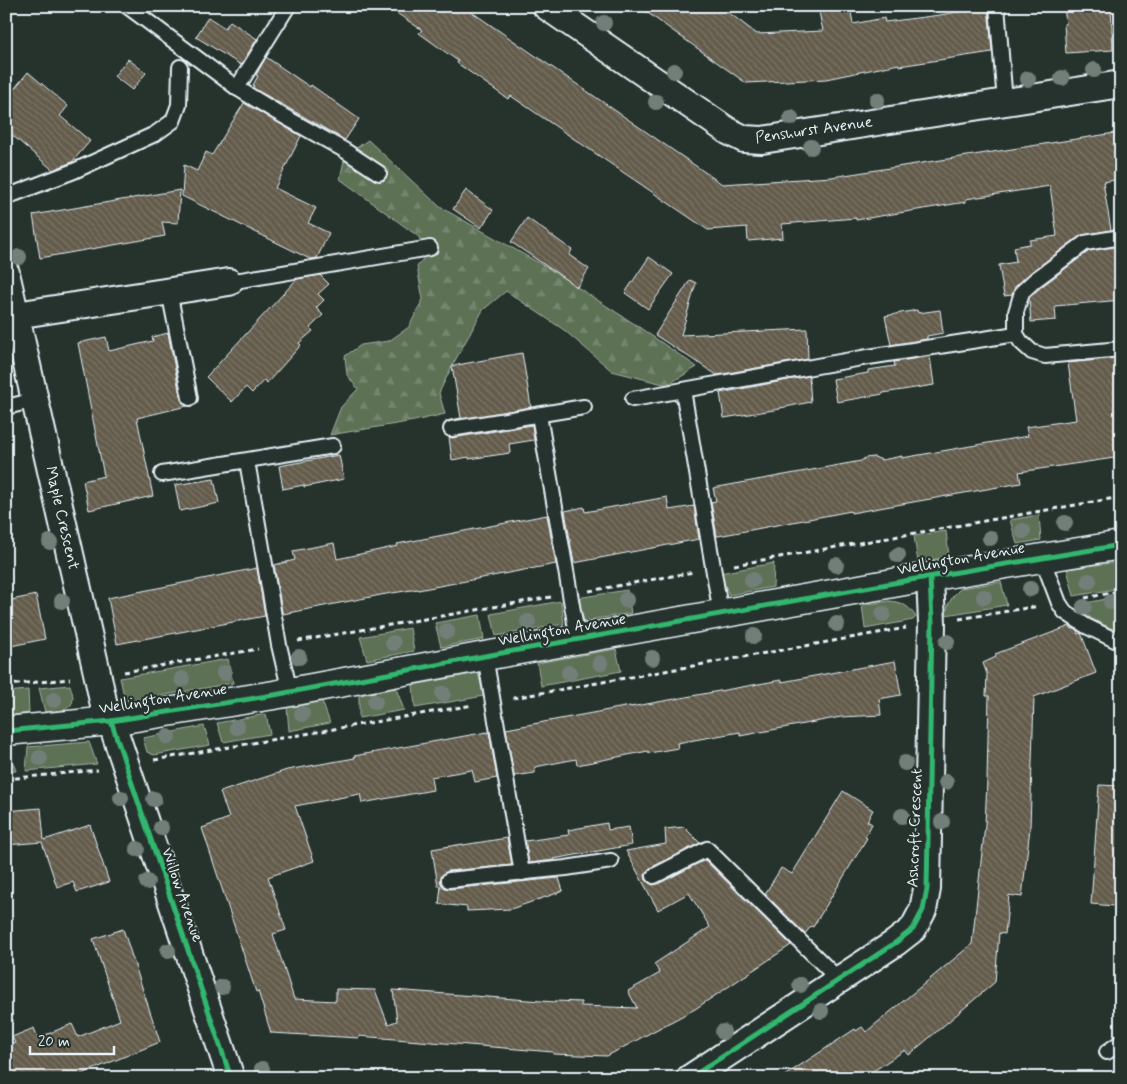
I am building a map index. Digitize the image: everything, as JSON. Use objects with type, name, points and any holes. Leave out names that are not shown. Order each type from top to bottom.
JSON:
[{"type":"street","name":"Penshurst Avenue","points":[[546,6],[728,132],[744,139],[762,140],[1121,84]]},
{"type":"street","name":"Maple Crescent","points":[[6,274],[104,706],[111,721]]},
{"type":"street","points":[[16,315],[229,282]]},
{"type":"street","name":"Wellington Avenue","points":[[6,731],[111,721],[290,692],[930,577],[1121,545]]},
{"type":"street","name":"Ashcroft Crescent","points":[[690,1078],[895,943],[913,929],[923,910],[927,889],[932,623],[930,577]]},
{"type":"street","name":"Willow Avenue","points":[[111,721],[231,1078]]},
{"type":"lane","points":[[127,6],[237,88],[344,150],[379,173]]},
{"type":"lane","points":[[237,88],[288,6]]},
{"type":"lane","points":[[997,6],[1006,102]]},
{"type":"lane","points":[[6,197],[74,171],[155,134],[173,121],[179,105],[180,67]]},
{"type":"lane","points":[[1121,237],[1085,243],[1022,292],[1016,312],[1016,334],[1021,342],[1032,352],[1045,356],[1121,349]]},
{"type":"lane","points":[[229,282],[430,248]]},
{"type":"lane","points":[[169,291],[190,398]]},
{"type":"lane","points":[[633,399],[862,358],[1016,334]]},
{"type":"lane","points":[[683,390],[721,614]]},
{"type":"lane","points":[[6,407],[36,400]]},
{"type":"lane","points":[[451,429],[584,406]]},
{"type":"lane","points":[[539,414],[578,640]]},
{"type":"lane","points":[[162,474],[333,446]]},
{"type":"lane","points":[[247,460],[279,645],[290,692]]},
{"type":"lane","points":[[1042,558],[1059,603],[1065,612],[1086,626],[1121,643]]},
{"type":"lane","points":[[485,656],[522,873]]},
{"type":"lane","points":[[654,876],[707,849],[839,980]]},
{"type":"lane","points":[[449,880],[566,868],[611,861]]},
{"type":"lane","points":[[1107,1052],[1121,1042]]},
{"type":"path","points":[[6,779],[102,769],[1121,591]]},
{"type":"green space","points":[[368,140],[440,207],[546,267],[697,367],[667,385],[612,371],[564,330],[506,291],[483,310],[452,366],[439,393],[445,414],[330,435],[341,407],[358,389],[347,375],[345,356],[361,345],[389,341],[409,327],[423,299],[417,267],[425,256],[419,237],[340,179],[345,156]]},
{"type":"green space","points":[[1039,515],[1041,540],[1017,544],[1010,520]]},
{"type":"green space","points":[[946,531],[949,557],[918,562],[914,536]]},
{"type":"green space","points":[[774,563],[773,587],[729,595],[720,573]]},
{"type":"green space","points":[[1111,563],[1121,566],[1121,588],[1074,596],[1067,569]]},
{"type":"green space","points":[[1001,582],[1007,605],[946,615],[948,605],[953,596],[961,588]]},
{"type":"green space","points":[[627,590],[631,613],[584,621],[577,598]]},
{"type":"green space","points":[[1121,596],[1121,633],[1092,619],[1076,605]]},
{"type":"green space","points":[[561,601],[564,624],[496,636],[491,614]]},
{"type":"green space","points":[[889,601],[905,605],[916,617],[913,620],[865,629],[862,605]]},
{"type":"green space","points":[[480,615],[484,639],[441,647],[435,623]]},
{"type":"green space","points":[[410,628],[414,651],[367,660],[360,637]]},
{"type":"green space","points":[[616,649],[621,671],[541,686],[537,663]]},
{"type":"green space","points":[[228,659],[233,683],[131,701],[125,700],[120,678]]},
{"type":"green space","points":[[478,673],[484,696],[415,708],[413,685]]},
{"type":"green space","points":[[70,685],[73,698],[70,706],[63,710],[45,712],[39,688]]},
{"type":"green space","points":[[396,688],[404,710],[359,718],[359,695]]},
{"type":"green space","points":[[28,690],[29,713],[6,716],[6,692]]},
{"type":"green space","points":[[322,701],[330,723],[289,731],[287,707]]},
{"type":"green space","points":[[266,714],[270,734],[223,742],[217,723]]},
{"type":"green space","points":[[204,726],[210,745],[154,755],[147,752],[143,738]]},
{"type":"green space","points":[[89,742],[97,764],[26,771],[28,747]]},
{"type":"green space","points":[[6,749],[9,749],[16,771],[6,772]]},
{"type":"building","points":[[386,6],[463,6],[722,184],[832,177],[1115,133],[1120,161],[1117,161],[1120,179],[1103,182],[1111,230],[1080,236],[1029,274],[1016,286],[1012,295],[1004,296],[999,265],[1016,262],[1014,247],[1030,244],[1030,240],[1057,236],[1050,186],[966,199],[966,202],[856,220],[856,218],[782,224],[783,238],[748,241],[747,227],[708,230],[511,96],[508,99],[419,33],[422,30]]},
{"type":"building","points":[[638,6],[720,6],[757,34],[823,31],[819,12],[848,6],[850,6],[853,24],[884,18],[885,22],[940,15],[988,6],[992,52],[899,66],[899,64],[826,79],[746,83]]},
{"type":"building","points":[[1064,6],[1111,6],[1113,50],[1066,53]]},
{"type":"building","points":[[208,17],[225,28],[230,21],[257,39],[241,65],[196,37]]},
{"type":"building","points":[[266,57],[310,87],[311,85],[359,119],[345,140],[253,88],[258,76],[256,75]]},
{"type":"building","points":[[128,59],[146,73],[132,90],[114,76]]},
{"type":"building","points":[[28,72],[68,106],[60,116],[90,141],[72,162],[53,170],[6,130],[6,99]]},
{"type":"building","points":[[244,103],[301,136],[275,188],[316,208],[308,223],[329,233],[317,258],[310,259],[182,196],[184,165],[197,171],[206,152],[212,155]]},
{"type":"building","points":[[180,190],[178,223],[162,222],[165,236],[40,258],[33,215]]},
{"type":"building","points":[[466,190],[493,210],[481,228],[453,209]]},
{"type":"building","points":[[527,218],[572,250],[569,255],[589,269],[577,287],[511,242]]},
{"type":"building","points":[[1121,247],[1121,300],[1055,306],[1056,320],[1031,322],[1029,298],[1041,287],[1089,251]]},
{"type":"building","points":[[649,257],[673,274],[648,309],[625,293]]},
{"type":"building","points":[[320,275],[329,284],[318,294],[324,300],[316,308],[323,315],[310,328],[313,331],[299,343],[301,345],[267,383],[264,380],[252,393],[246,387],[232,402],[206,377],[297,279]]},
{"type":"building","points":[[690,280],[696,283],[681,335],[807,329],[808,359],[717,375],[655,335]]},
{"type":"building","points":[[917,310],[918,313],[940,310],[943,333],[927,336],[927,339],[891,345],[885,316]]},
{"type":"building","points":[[168,333],[181,400],[187,406],[137,418],[153,496],[89,510],[83,481],[104,476],[78,343],[106,337],[109,351],[153,341],[152,337]]},
{"type":"building","points":[[522,353],[531,407],[446,422],[461,418],[452,366]]},
{"type":"building","points":[[930,356],[934,385],[837,402],[833,379],[868,373],[868,370],[895,366],[894,362]]},
{"type":"building","points":[[1118,358],[1121,377],[1121,457],[1019,472],[1021,483],[851,513],[851,511],[717,536],[711,502],[716,501],[713,488],[861,461],[865,458],[874,457],[882,460],[902,456],[902,458],[1028,436],[1026,427],[1076,420],[1068,363]]},
{"type":"building","points":[[809,376],[811,402],[724,418],[720,393]]},
{"type":"building","points":[[532,425],[534,440],[509,444],[510,453],[452,460],[449,437]]},
{"type":"building","points":[[339,455],[344,479],[283,489],[279,466]]},
{"type":"building","points":[[214,479],[219,503],[180,511],[175,485]]},
{"type":"building","points":[[667,497],[669,510],[694,506],[699,539],[574,563],[565,511],[584,507],[585,512]]},
{"type":"building","points":[[547,515],[556,564],[283,614],[282,612],[274,565],[295,560],[293,551],[334,543],[337,559],[398,546],[397,544]]},
{"type":"building","points":[[257,568],[265,616],[117,644],[108,598]]},
{"type":"building","points":[[36,595],[45,639],[6,647],[6,601]]},
{"type":"building","points":[[1070,626],[1077,630],[1078,634],[1081,633],[1096,673],[1034,697],[1030,828],[1022,897],[1009,895],[1005,934],[999,933],[995,982],[909,1055],[905,1050],[863,1078],[781,1078],[855,1029],[856,1031],[862,1027],[866,1032],[972,944],[985,825],[987,780],[989,696],[986,696],[987,674],[983,663],[996,657],[995,654]]},
{"type":"building","points":[[895,661],[901,695],[879,699],[881,715],[841,717],[740,736],[740,732],[677,743],[678,748],[649,753],[648,751],[577,765],[576,759],[535,767],[535,773],[514,776],[506,729]]},
{"type":"building","points":[[489,732],[497,778],[475,782],[472,770],[431,777],[433,790],[362,803],[360,794],[295,806],[314,861],[268,877],[286,930],[273,934],[294,999],[336,1001],[336,989],[375,990],[388,1024],[397,1021],[393,990],[555,1002],[581,1002],[581,1006],[637,1008],[628,991],[660,973],[654,964],[710,927],[689,893],[658,910],[626,851],[666,844],[665,829],[684,827],[700,843],[650,868],[645,875],[649,883],[653,885],[658,884],[705,860],[791,945],[695,1009],[607,1056],[553,1054],[553,1052],[359,1036],[359,1038],[271,1033],[202,828],[229,818],[220,792],[287,770]]},
{"type":"building","points":[[1099,785],[1121,786],[1121,854],[1114,906],[1091,904]]},
{"type":"building","points":[[843,791],[873,810],[867,821],[872,824],[865,837],[867,838],[829,901],[813,927],[811,926],[805,934],[765,894],[781,868],[792,874]]},
{"type":"building","points":[[41,808],[44,840],[90,825],[109,882],[77,892],[73,882],[57,887],[42,842],[6,845],[6,811]]},
{"type":"building","points":[[607,823],[608,830],[629,827],[632,845],[529,863],[525,841],[569,835],[568,830]]},
{"type":"building","points":[[507,838],[512,865],[448,871],[441,877],[442,885],[450,889],[559,878],[563,891],[511,909],[467,911],[467,907],[439,904],[441,886],[438,886],[432,849]]},
{"type":"building","points":[[123,929],[160,1042],[72,1078],[6,1078],[6,1046],[15,1043],[12,1037],[34,1028],[38,1038],[72,1024],[78,1037],[120,1020],[93,939]]},
{"type":"cycle path","points":[[6,731],[111,721],[274,695],[910,580],[1121,545]]},
{"type":"cycle path","points":[[690,1078],[895,943],[913,929],[923,910],[927,889],[932,623],[930,577]]},
{"type":"cycle path","points":[[111,721],[231,1078]]}]
